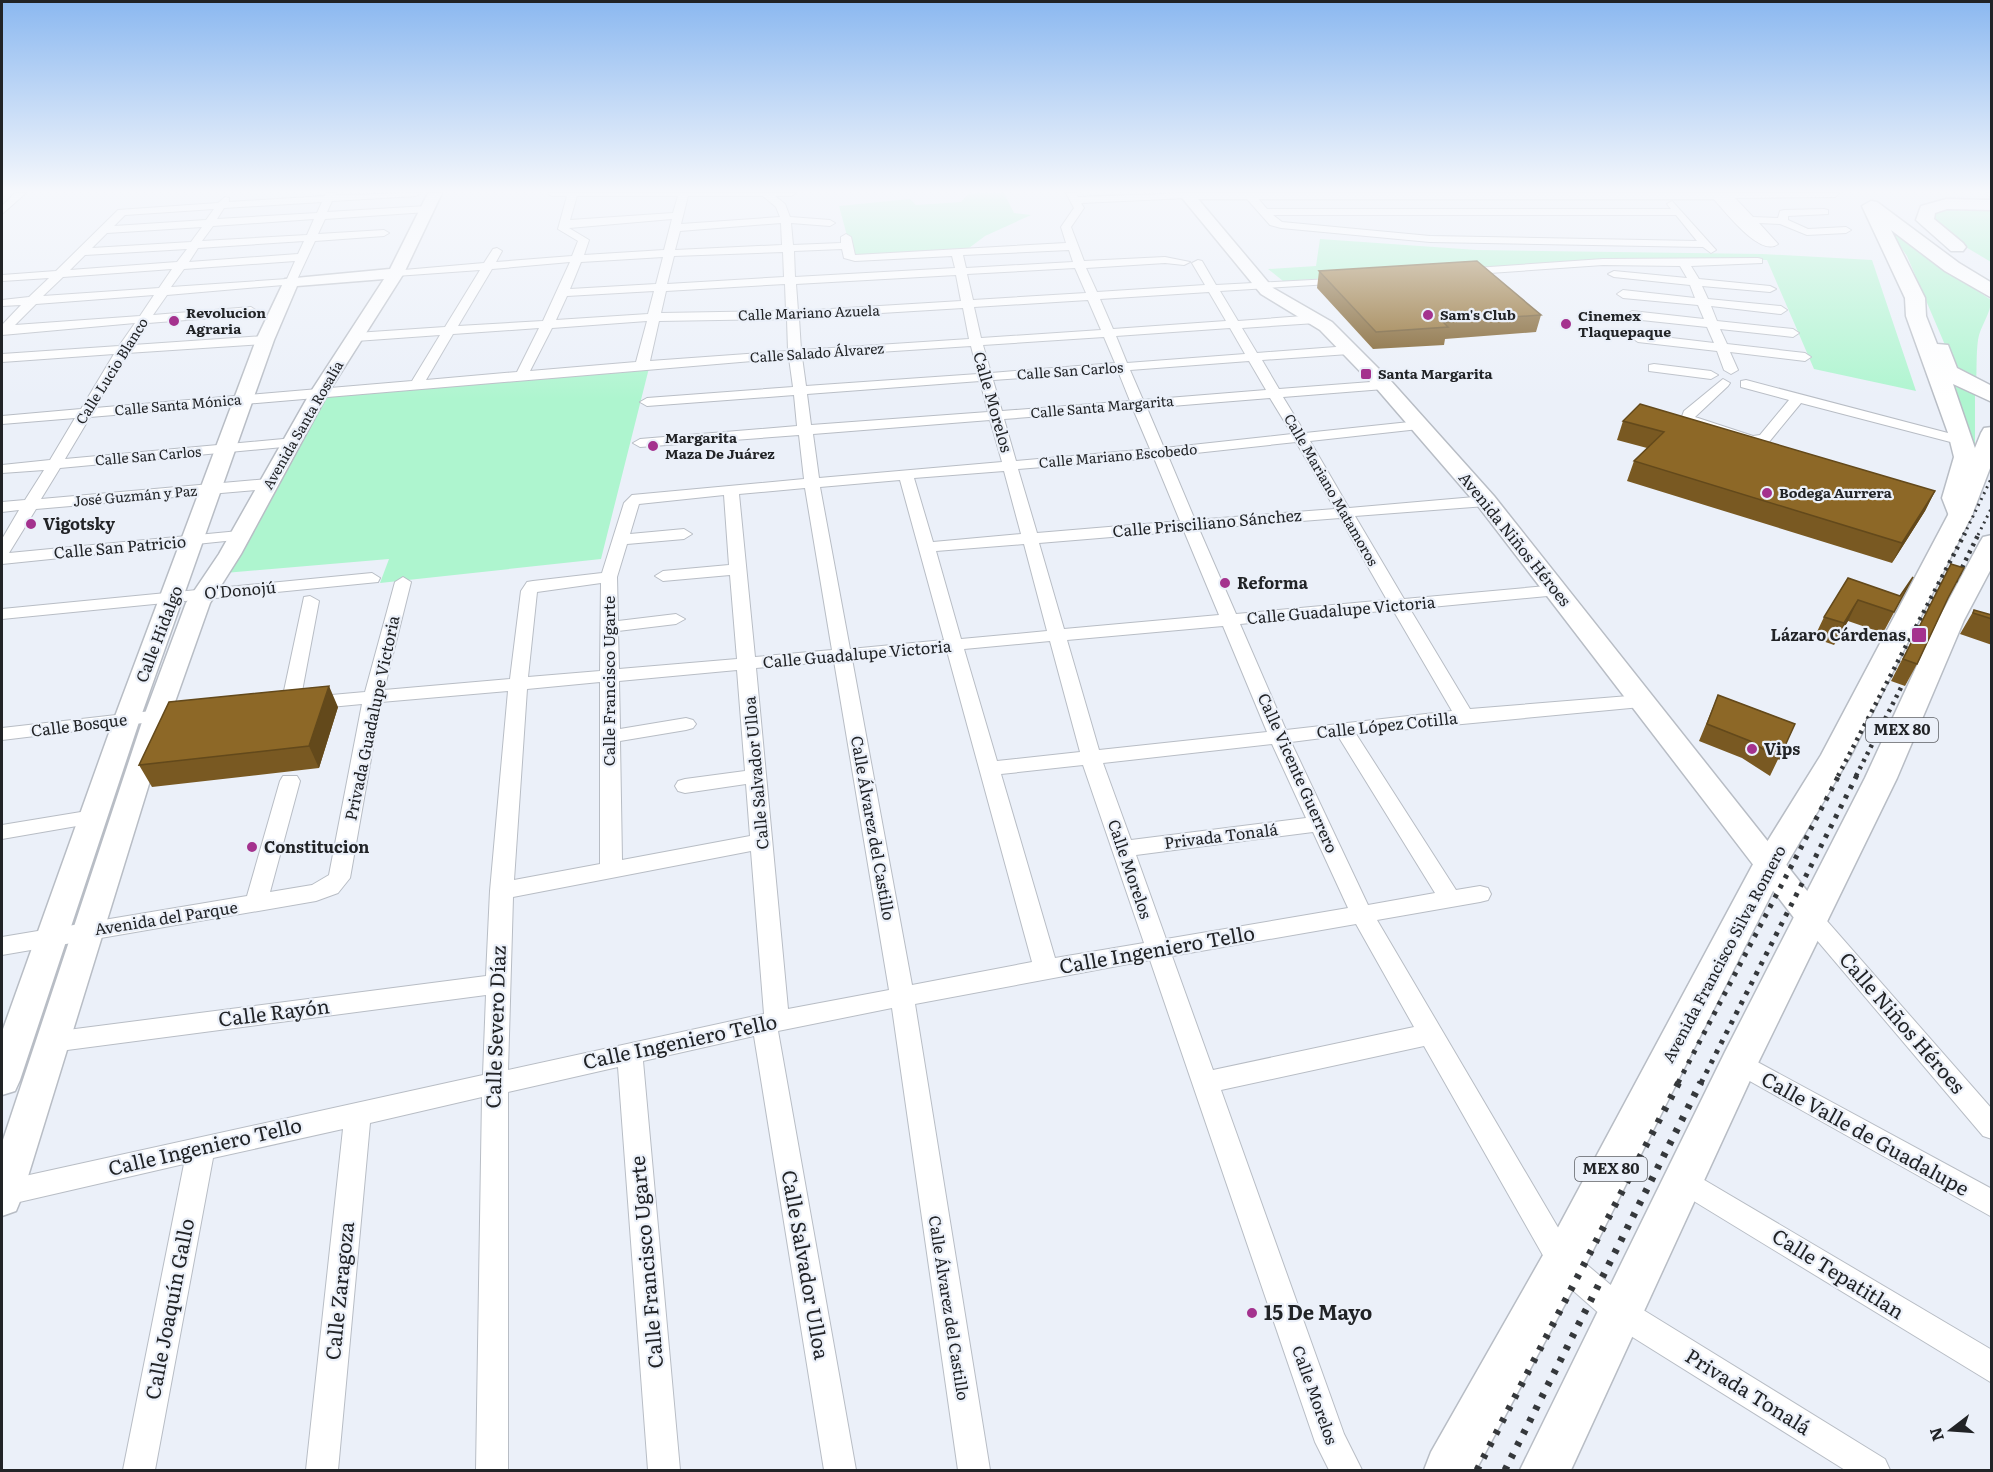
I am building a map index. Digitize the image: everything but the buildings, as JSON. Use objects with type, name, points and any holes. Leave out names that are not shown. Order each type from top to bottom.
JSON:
[{"type":"highway","points":[[1900,262],[1915,298],[1930,318],[1947,370],[1966,384],[1992,395]]},
{"type":"highway","points":[[1946,262],[1992,292]]},
{"type":"highway","points":[[1975,262],[1992,271]]},
{"type":"highway","points":[[1915,298],[1916,316],[1961,437],[1966,458],[1955,498],[1960,515]]},
{"type":"main road","name":"Avenida Francisco Silva Romero","points":[[1449,1470],[1563,1263],[1769,866],[1836,755],[1960,515],[1992,433]]},
{"type":"main road","name":"MEX 80","points":[[1545,1470],[1739,1063],[1961,623],[1992,542]]},
{"type":"street","points":[[2,330],[71,262]]},
{"type":"street","name":"Calle Lucio Blanco","points":[[2,552],[123,350],[183,262]]},
{"type":"street","points":[[2,278],[238,262]]},
{"type":"street","name":"Calle Hidalgo","points":[[2,1195],[88,930],[174,596],[265,340],[299,262]]},
{"type":"street","name":"Avenida Santa Rosalía","points":[[204,593],[294,442],[319,393],[402,262]]},
{"type":"street","points":[[417,384],[491,262]]},
{"type":"street","points":[[2,303],[536,262]]},
{"type":"street","points":[[522,375],[563,293],[576,262]]},
{"type":"street","points":[[642,366],[666,262]]},
{"type":"street","name":"Calle Álvarez del Castillo","points":[[788,262],[795,354],[812,483],[902,996],[974,1470]]},
{"type":"street","points":[[932,262],[982,262]]},
{"type":"street","points":[[563,293],[662,286],[790,282],[982,262]]},
{"type":"street","name":"Calle Vicente Guerrero","points":[[1079,262],[1121,368],[1231,620],[1279,737],[1362,915],[1563,1263],[1621,1313]]},
{"type":"street","name":"Avenida Niños Héroes","points":[[1241,262],[1275,298],[1316,319],[1349,350],[1384,385],[1486,501],[1558,590],[1641,701],[1812,919]]},
{"type":"street","points":[[1454,272],[1603,262],[1732,262]]},
{"type":"street","name":"Calle Morelos","points":[[960,263],[976,343],[1012,466],[1091,758],[1330,1443],[1346,1470]]},
{"type":"street","name":"Calle Mariano Matamoros","points":[[1198,263],[1464,716]]},
{"type":"street","points":[[1683,263],[1694,281],[1731,370],[1747,381],[1798,398],[1859,410]]},
{"type":"street","points":[[1614,274],[1770,289]]},
{"type":"street","name":"Calle Mariano Azuela","points":[[356,337],[654,317],[792,315],[1358,279]]},
{"type":"street","points":[[1623,294],[1781,310]]},
{"type":"street","points":[[2,330],[250,311]]},
{"type":"street","points":[[1632,315],[1793,333]]},
{"type":"street","name":"Calle Salado Álvarez","points":[[319,393],[795,354],[1316,319]]},
{"type":"street","points":[[1638,338],[1805,357]]},
{"type":"street","points":[[2,358],[265,340]]},
{"type":"street","name":"Calle San Carlos","points":[[647,402],[1349,350]]},
{"type":"street","points":[[1654,369],[1717,379],[1747,381],[1961,437]]},
{"type":"street","points":[[1717,379],[1713,372],[1731,370]]},
{"type":"street","points":[[1717,379],[1689,414],[1688,420],[1752,440],[1764,439],[1798,398]]},
{"type":"street","name":"Calle Santa Margarita","points":[[640,443],[1384,385]]},
{"type":"street","name":"Calle Santa Mónica","points":[[2,420],[319,393]]},
{"type":"street","name":"Calle Mariano Escobedo","points":[[637,498],[1158,453],[1419,425]]},
{"type":"street","name":"Calle San Carlos","points":[[2,469],[294,442]]},
{"type":"street","points":[[906,475],[1046,969]]},
{"type":"street","name":"José Guzmán y Paz","points":[[2,507],[268,484]]},
{"type":"street","name":"Calle Salvador Ulloa","points":[[731,490],[762,841],[771,1022],[840,1470]]},
{"type":"street","name":"Calle Francisco Ugarte","points":[[611,870],[609,577],[632,503],[637,498]]},
{"type":"street","name":"Calle Prisciliano Sánchez","points":[[927,548],[1486,501]]},
{"type":"street","points":[[621,540],[684,534]]},
{"type":"street","name":"Calle San Patricio","points":[[2,559],[239,536]]},
{"type":"street","points":[[663,576],[738,569]]},
{"type":"street","name":"Calle Severo Díaz","points":[[492,1470],[494,1083],[497,984],[501,891],[516,686],[532,578],[609,577]]},
{"type":"street","name":"O'Donojú","points":[[2,614],[372,578]]},
{"type":"street","name":"Privada Guadalupe Victoria","points":[[330,887],[339,878],[373,697],[403,582]]},
{"type":"street","name":"Calle Guadalupe Victoria","points":[[267,707],[1558,590]]},
{"type":"street","name":"Calle Hidalgo","points":[[2,1079],[93,817],[204,593]]},
{"type":"street","points":[[290,705],[310,601]]},
{"type":"street","points":[[609,627],[676,619]]},
{"type":"street","name":"Calle López Cotilla","points":[[989,770],[1464,716],[1641,701]]},
{"type":"street","points":[[142,717],[190,713]]},
{"type":"street","name":"Calle Bosque","points":[[2,734],[142,717]]},
{"type":"street","points":[[609,737],[686,724]]},
{"type":"street","points":[[1344,730],[1450,899]]},
{"type":"street","points":[[685,786],[756,776]]},
{"type":"street","points":[[256,903],[290,781]]},
{"type":"street","points":[[2,832],[93,817]]},
{"type":"street","name":"Privada Tonalá","points":[[1123,849],[1320,824]]},
{"type":"street","points":[[501,891],[762,841]]},
{"type":"street","name":"Avenida del Parque","points":[[2,946],[316,893],[330,887]]},
{"type":"street","name":"Calle Ingeniero Tello","points":[[2,1195],[358,1112],[771,1022],[1046,969],[1480,894]]},
{"type":"street","name":"Calle Niños Héroes","points":[[1812,919],[1992,1128]]},
{"type":"street","name":"Calle Rayón","points":[[52,1042],[497,984]]},
{"type":"street","points":[[1205,1083],[1431,1034]]},
{"type":"street","name":"Calle Francisco Ugarte","points":[[630,1053],[664,1470]]},
{"type":"street","name":"Calle Valle de Guadalupe","points":[[1739,1063],[1992,1204]]},
{"type":"street","name":"Calle Zaragoza","points":[[322,1470],[358,1112]]},
{"type":"street","name":"Calle Joaquín Gallo","points":[[139,1470],[201,1148]]},
{"type":"street","name":"Calle Tepatitlan","points":[[1684,1180],[1992,1368]]},
{"type":"street","name":"Privada Tonalá","points":[[1621,1313],[1874,1470]]},
{"type":"green space","points":[[1317,262],[1574,262],[1283,281],[1268,269],[1316,266]]},
{"type":"green space","points":[[1768,262],[1873,262],[1916,391],[1814,369]]},
{"type":"green space","points":[[1909,262],[1935,262],[1991,300],[1978,340],[1976,384],[1954,366]]},
{"type":"green space","points":[[649,368],[601,559],[380,583],[389,559],[225,573],[321,397]]},
{"type":"green space","points":[[1946,379],[1975,393],[1975,457]]},
{"type":"railway","points":[[1965,534],[1992,477]]},
{"type":"railway","points":[[1979,533],[1992,507]]},
{"type":"railway","points":[[1955,582],[1979,533]]},
{"type":"railway","points":[[1838,776],[1965,534]]},
{"type":"railway","points":[[1856,776],[1910,670]]},
{"type":"railway","points":[[1678,1083],[1839,775]]},
{"type":"railway","points":[[1701,1083],[1857,775]]},
{"type":"railway","points":[[1477,1470],[1679,1082]]},
{"type":"railway","points":[[1505,1470],[1701,1082]]},
{"type":"place","name":"Sam's Club","points":[[1428,315]]},
{"type":"place","name":"Revolucion Agraria","points":[[174,321]]},
{"type":"place","name":"Cinemex Tlaquepaque","points":[[1566,324]]},
{"type":"place","name":"Santa Margarita","points":[[1366,374]]},
{"type":"place","name":"Margarita Maza De Juárez","points":[[653,446]]},
{"type":"place","name":"Bodega Aurrera","points":[[1767,493]]},
{"type":"place","name":"Vigotsky","points":[[31,524]]},
{"type":"place","name":"Reforma","points":[[1225,583]]},
{"type":"place","name":"Lázaro Cárdenas","points":[[1919,635]]},
{"type":"place","name":"Vips","points":[[1752,749]]},
{"type":"place","name":"Constitucion","points":[[252,847]]},
{"type":"place","name":"15 De Mayo","points":[[1252,1313]]}]
